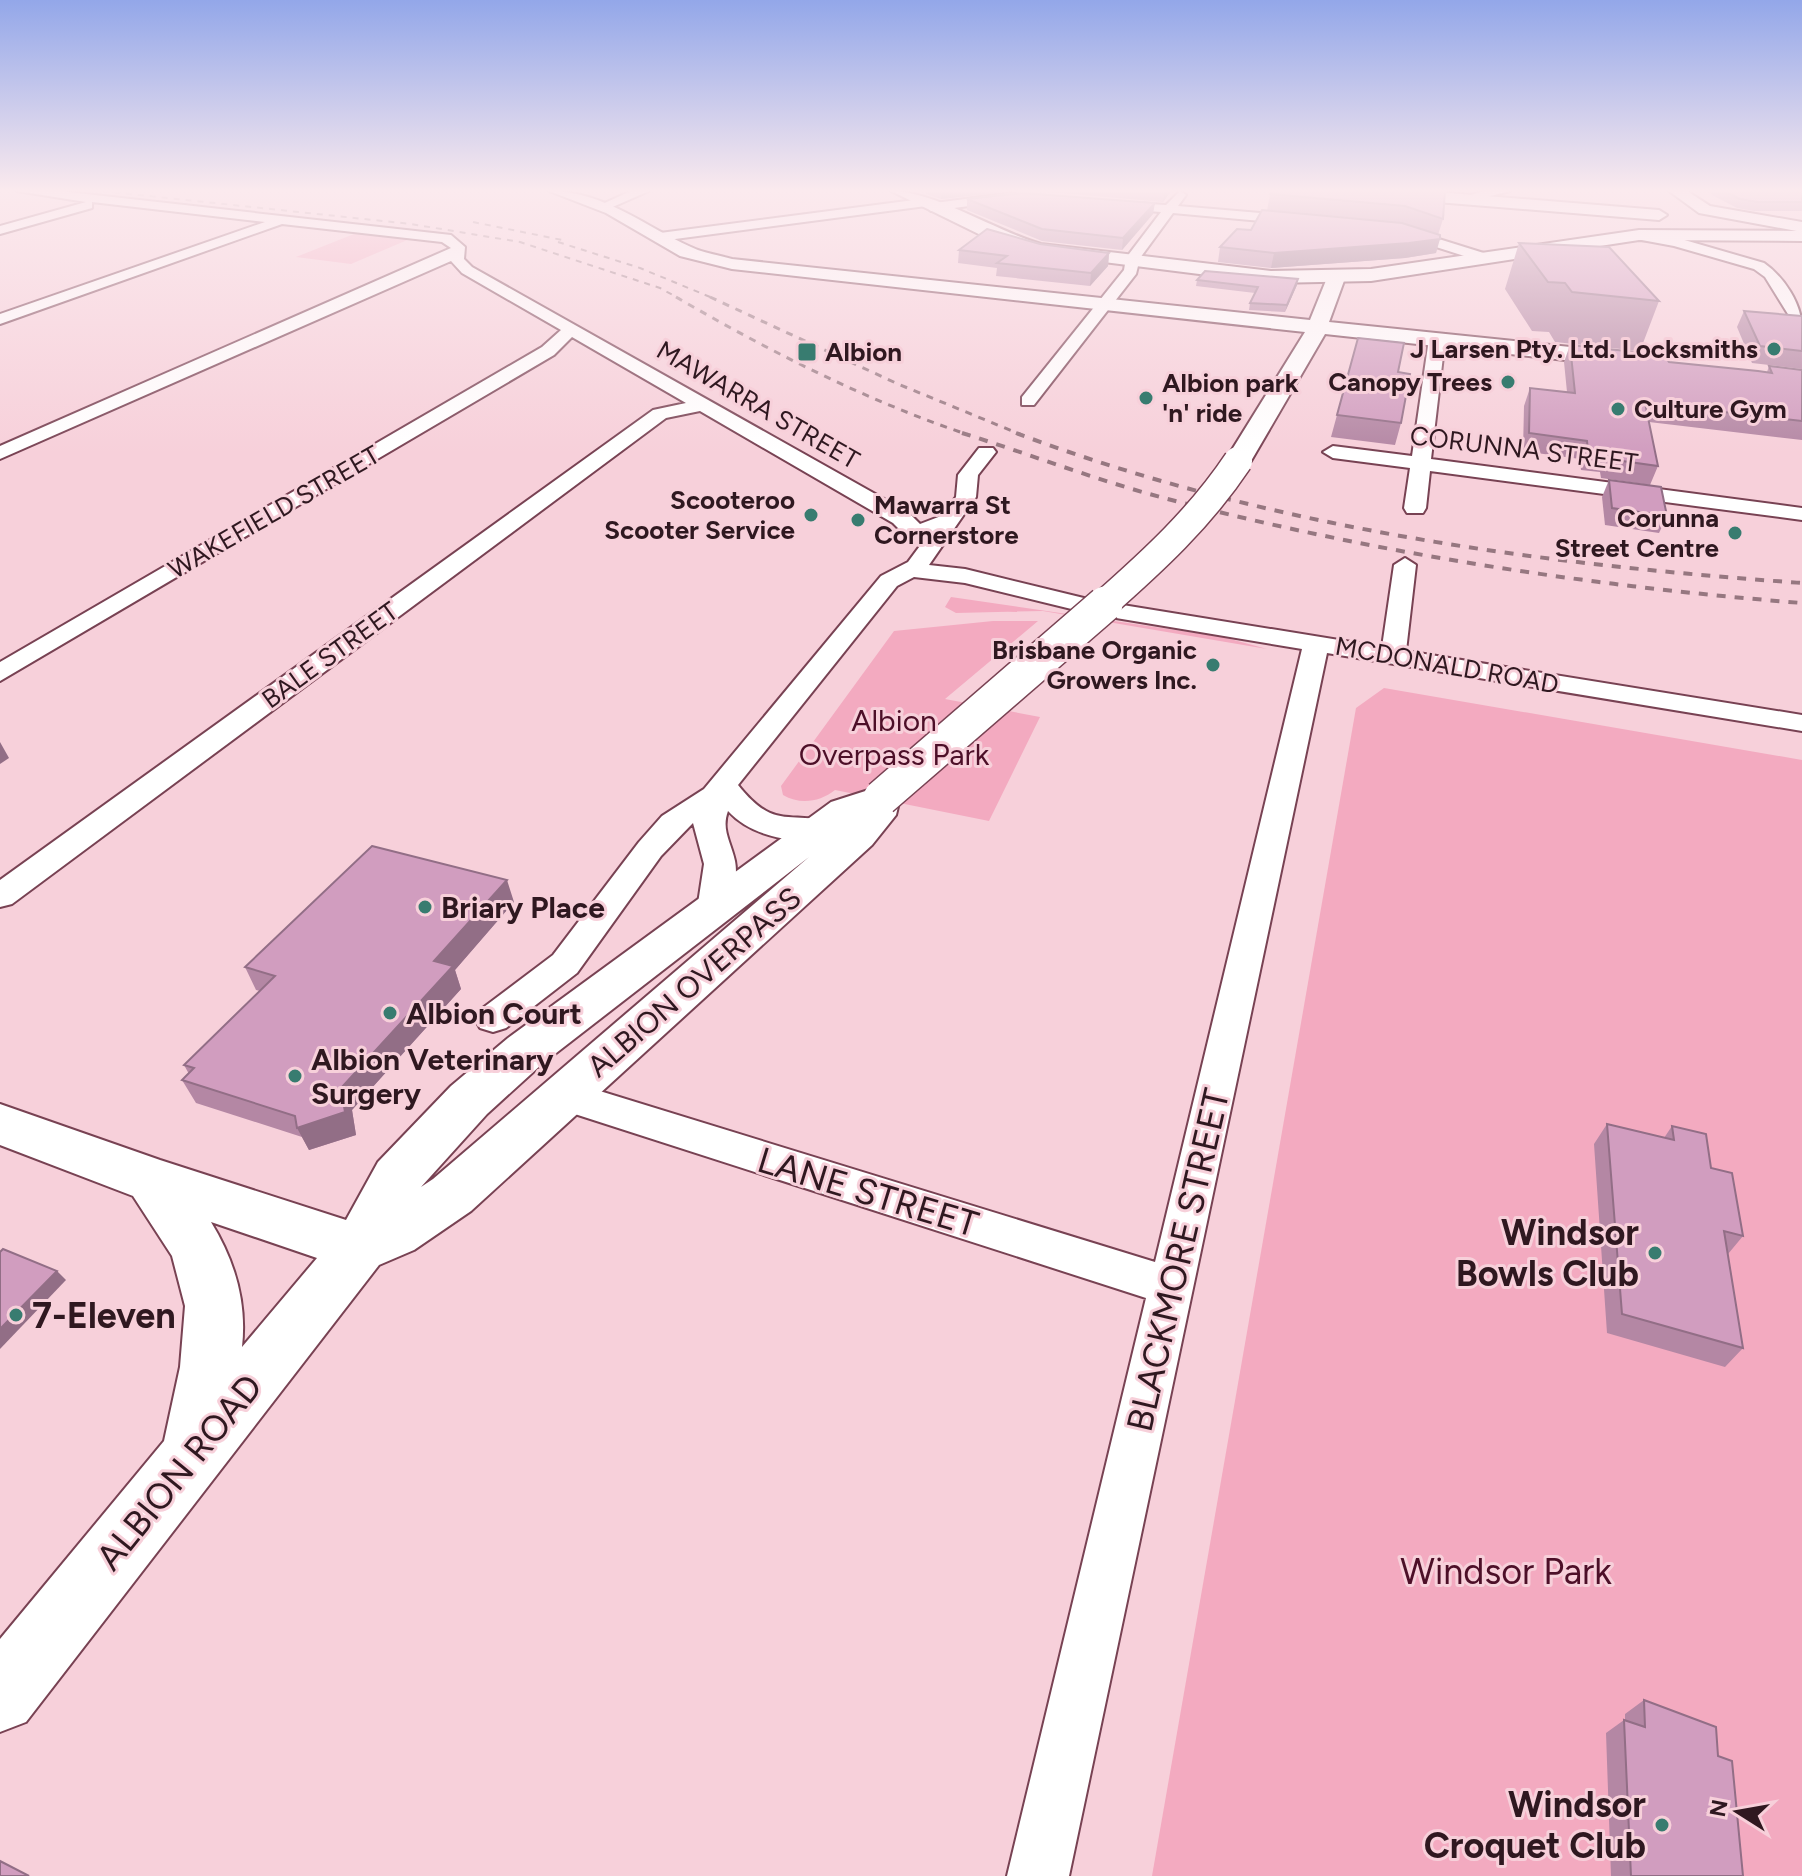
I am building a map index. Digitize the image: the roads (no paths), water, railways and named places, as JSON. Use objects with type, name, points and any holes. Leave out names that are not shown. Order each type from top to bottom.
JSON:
[{"type":"main road","points":[[864,279],[1658,363]]},
{"type":"main road","name":"ALBION OVERPASS","points":[[359,1248],[397,1177],[469,1100],[525,1051],[851,807],[881,798],[1163,553],[1214,497],[1289,381],[1336,279]]},
{"type":"main road","name":"ALBION OVERPASS","points":[[359,1248],[394,1233],[452,1195],[858,836],[876,815],[881,798]]},
{"type":"main road","points":[[0,1124],[152,1180],[359,1248]]},
{"type":"main road","points":[[152,1180],[187,1227],[215,1293],[214,1346],[194,1452]]},
{"type":"main road","name":"ALBION ROAD","points":[[0,1696],[359,1248]]},
{"type":"street","points":[[0,319],[115,279]]},
{"type":"street","points":[[0,453],[396,279]]},
{"type":"street","name":"MAWARRA STREET","points":[[488,279],[569,331],[901,518],[912,529]]},
{"type":"street","points":[[1028,401],[1125,279]]},
{"type":"street","points":[[1771,279],[1802,324]]},
{"type":"street","name":"WAKEFIELD STREET","points":[[0,673],[548,351],[569,331]]},
{"type":"street","points":[[1415,508],[1437,339]]},
{"type":"street","name":"WAKEFIELD STREET","points":[[548,351],[598,347]]},
{"type":"street","name":"BALE STREET","points":[[0,896],[660,414],[676,392]]},
{"type":"street","name":"BALE STREET","points":[[660,414],[700,405]]},
{"type":"street","points":[[493,1019],[565,964],[659,839],[723,786],[892,582],[949,521],[966,497],[968,475],[986,452]]},
{"type":"street","name":"CORUNNA STREET","points":[[1333,452],[1802,514]]},
{"type":"street","points":[[892,582],[891,564],[912,529],[936,527],[949,521]]},
{"type":"street","points":[[1393,656],[1405,565]]},
{"type":"street","name":"MCDONALD ROAD","points":[[892,582],[975,578],[1092,607]]},
{"type":"street","name":"MCDONALD ROAD","points":[[892,582],[936,591],[1092,607],[1802,723]]},
{"type":"street","name":"BLACKMORE STREET","points":[[1038,1876],[1316,643]]},
{"type":"street","points":[[723,786],[742,811],[756,822],[785,829],[821,829]]},
{"type":"street","points":[[714,910],[720,864],[708,824],[723,786]]},
{"type":"street","name":"LANE STREET","points":[[564,1095],[1172,1287]]},
{"type":"railway","points":[[631,279],[660,288],[680,299]]},
{"type":"railway","points":[[666,279],[715,299]]},
{"type":"railway","points":[[676,297],[819,374],[893,407],[969,435]]},
{"type":"railway","points":[[710,297],[898,384],[1022,435]]},
{"type":"railway","points":[[962,433],[1139,491],[1321,535],[1560,577],[1802,603]]},
{"type":"railway","points":[[1016,433],[1111,466],[1208,494],[1404,536],[1602,565],[1802,583]]},
{"type":"place","name":"J Larsen Pty. Ltd. Locksmiths","points":[[1774,349]]},
{"type":"place","name":"Albion","points":[[807,352]]},
{"type":"place","name":"Canopy Trees","points":[[1508,382]]},
{"type":"place","name":"Albion park 'n' ride","points":[[1146,398]]},
{"type":"place","name":"Culture Gym","points":[[1618,409]]},
{"type":"place","name":"Scooteroo Scooter Service","points":[[811,515]]},
{"type":"place","name":"Mawarra St Cornerstore","points":[[858,520]]},
{"type":"place","name":"Corunna Street Centre","points":[[1735,533]]},
{"type":"place","name":"Brisbane Organic Growers Inc.","points":[[1213,665]]},
{"type":"place","name":"Briary Place","points":[[425,907]]},
{"type":"place","name":"Albion Court","points":[[390,1013]]},
{"type":"place","name":"Albion Veterinary Surgery","points":[[295,1076]]},
{"type":"place","name":"Windsor Bowls Club","points":[[1655,1253]]},
{"type":"place","name":"7-Eleven","points":[[16,1315]]},
{"type":"place","name":"Windsor Croquet Club","points":[[1662,1825]]},
{"type":"park label","name":"Albion Overpass Park","points":[[894,737]]},
{"type":"park label","name":"Windsor Park","points":[[1506,1571]]}]
